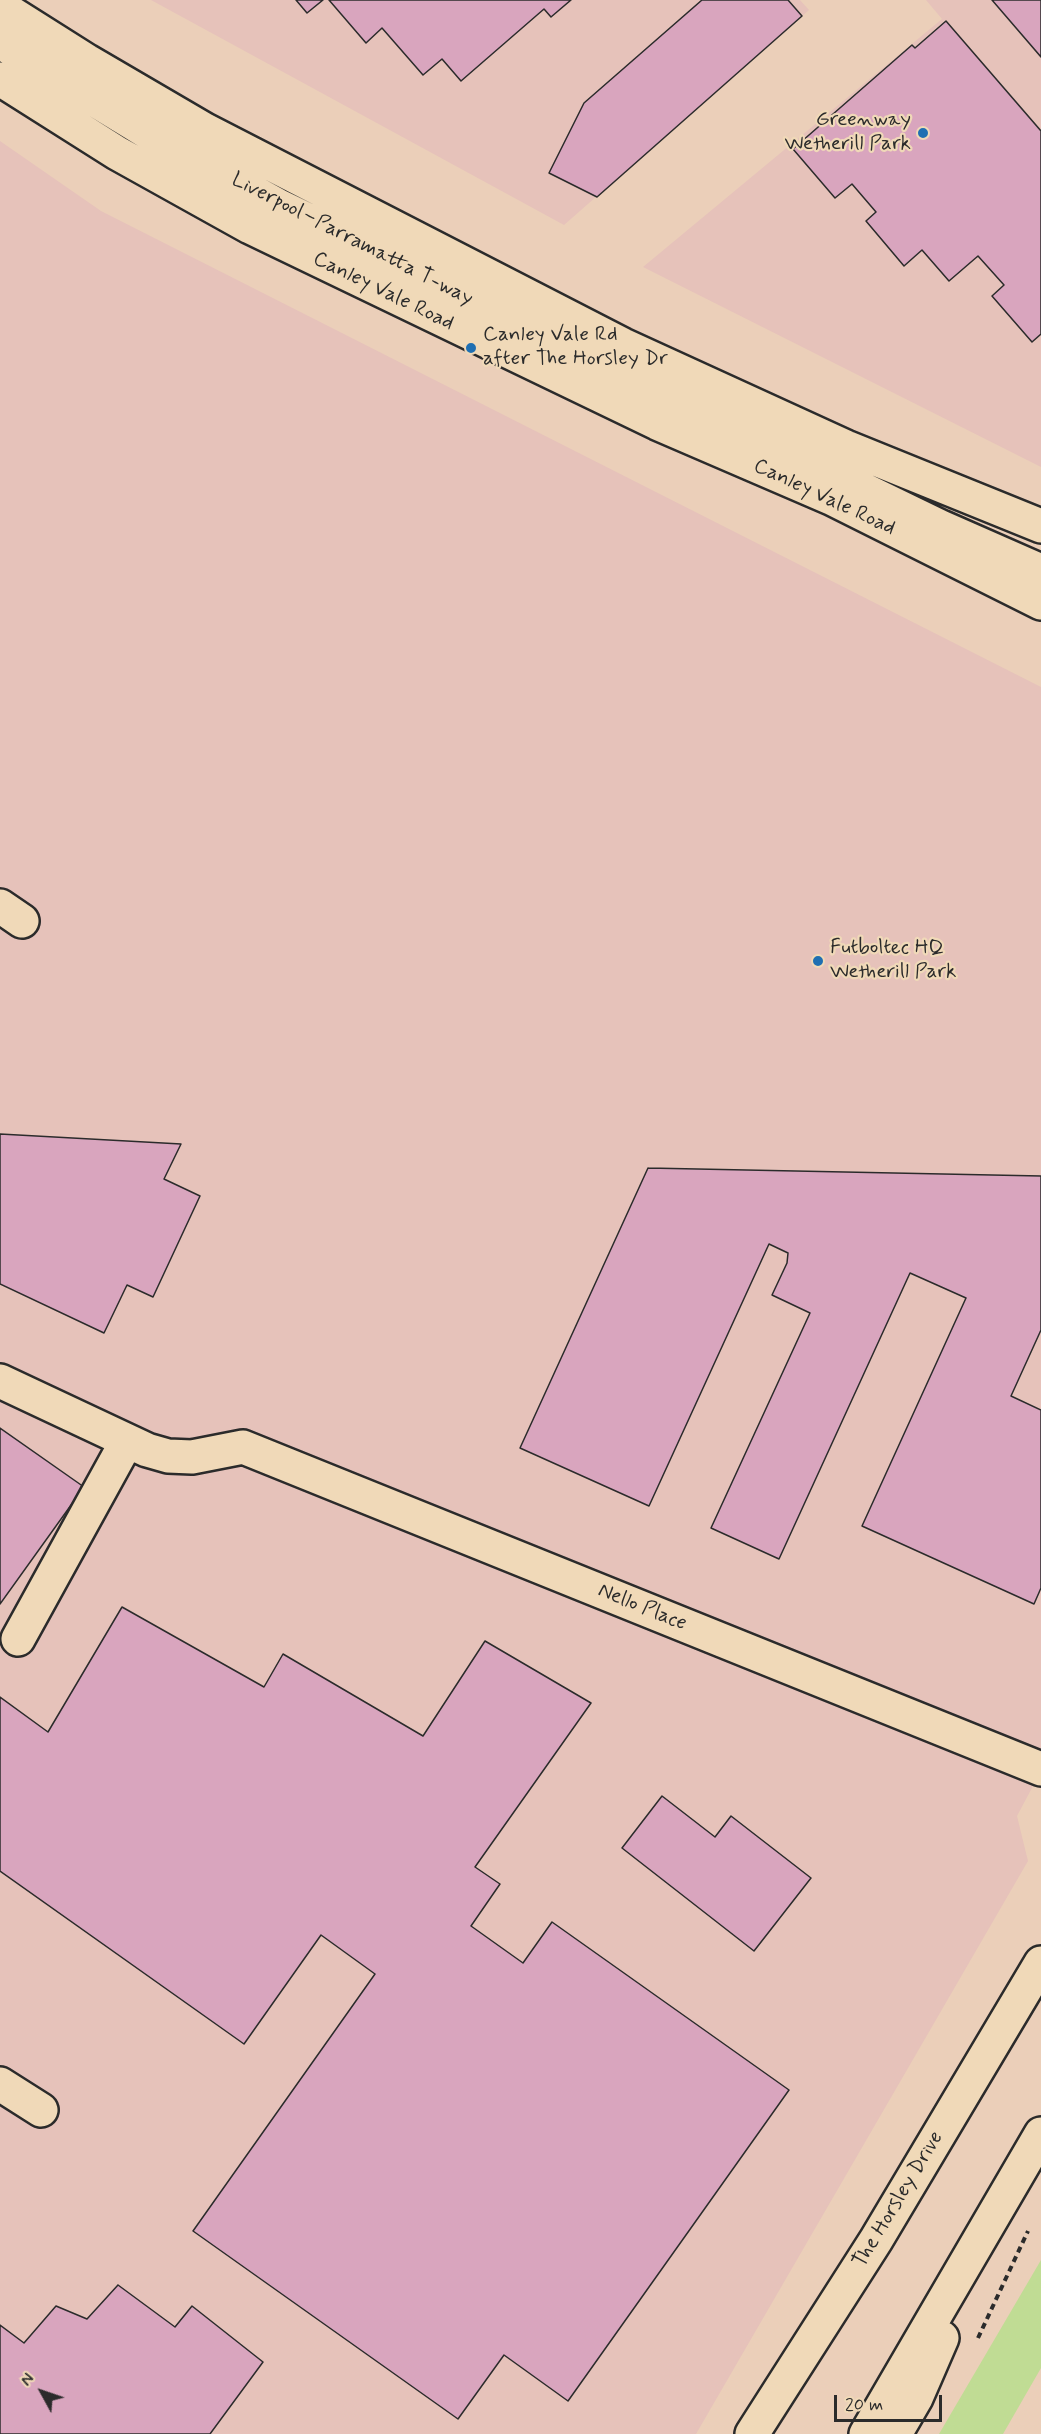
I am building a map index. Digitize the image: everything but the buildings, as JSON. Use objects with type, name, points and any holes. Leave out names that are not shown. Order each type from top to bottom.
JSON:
[{"type":"street","points":[[0,6],[87,61],[205,130],[613,340],[846,447],[1009,511],[1041,526]]},
{"type":"street","name":"Liverpool–Parramatta T-way","points":[[0,42],[170,146],[277,205],[920,516],[1041,571]]},
{"type":"street","name":"Canley Vale Road","points":[[0,79],[117,153],[250,227],[636,413],[831,498],[1041,603]]},
{"type":"street","points":[[1009,511],[1041,555]]},
{"type":"street","points":[[0,1381],[127,1441],[18,1639]]},
{"type":"street","name":"Nello Place","points":[[127,1441],[168,1456],[192,1457],[243,1447],[1041,1769]]},
{"type":"street","name":"The Horsley Drive","points":[[752,2434],[876,2240],[1041,1963]]},
{"type":"street","points":[[0,2084],[41,2110]]},
{"type":"street","points":[[866,2434],[1041,2134]]},
{"type":"street","points":[[895,2434],[916,2398],[990,2220]]},
{"type":"path","points":[[972,2348],[989,2320],[1031,2223]]},
{"type":"shaded area","points":[[151,0],[800,0],[809,10],[564,225]]},
{"type":"shaded area","name":"Greenway Wetherill Park","points":[[926,0],[1041,0],[1041,467],[643,267],[942,19]]},
{"type":"shaded area","points":[[0,141],[101,211],[1041,687],[1041,1771],[1017,1816],[1028,1861],[696,2434],[0,2434]]},
{"type":"green space","points":[[1041,2260],[1041,2368],[1003,2434],[939,2434]]},
{"type":"place","name":"Greenway Wetherill Park","points":[[923,133]]},
{"type":"place","name":"Canley Vale Rd after The Horsley Dr","points":[[471,348]]},
{"type":"place","name":"Futboltec HQ Wetherill Park","points":[[818,961]]}]
